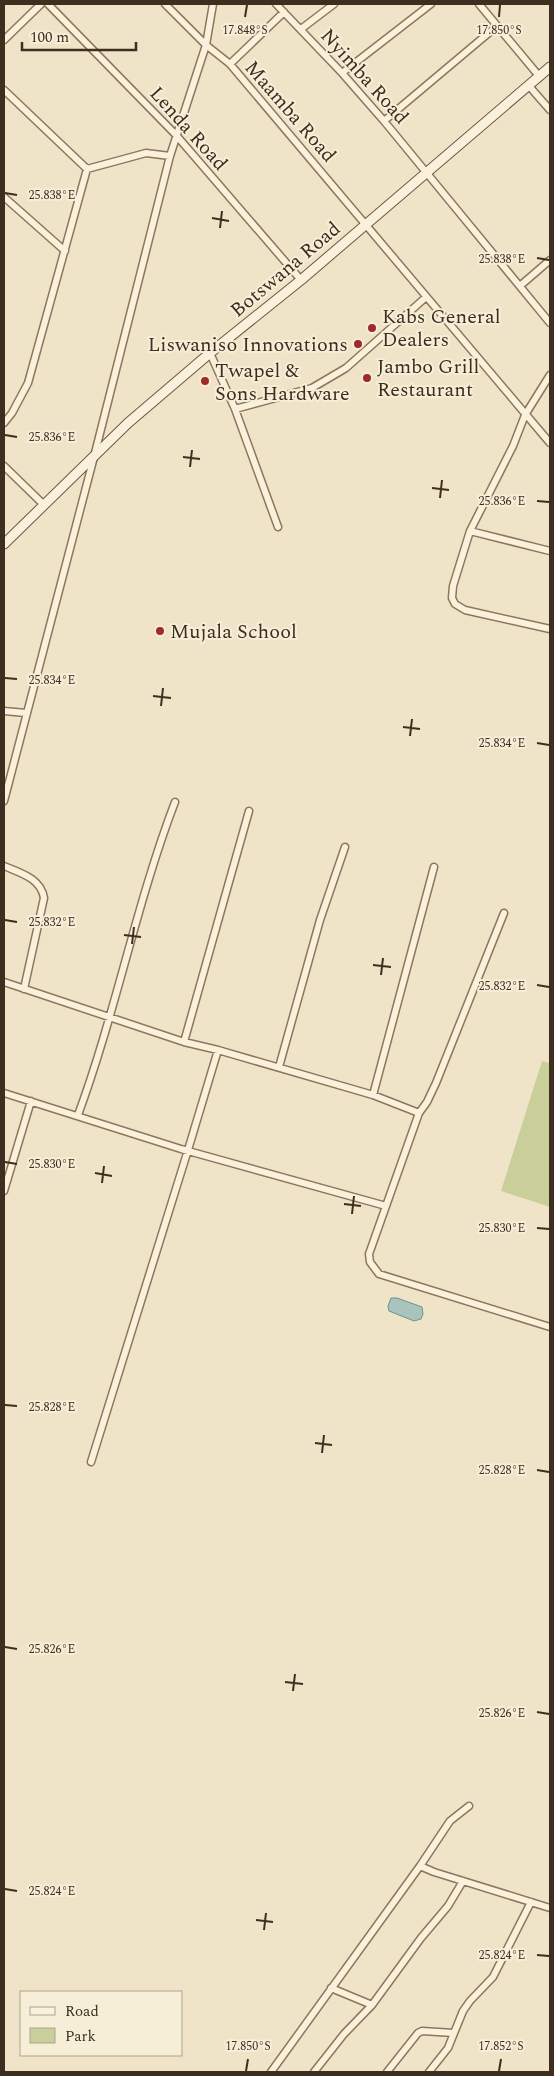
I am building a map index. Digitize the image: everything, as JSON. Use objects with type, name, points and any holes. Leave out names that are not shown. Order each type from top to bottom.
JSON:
[{"type":"street","points":[[4,40],[41,4]]},
{"type":"street","name":"Lenda Road","points":[[48,4],[176,135],[301,280]]},
{"type":"street","name":"Maamba Road","points":[[165,4],[206,45],[230,64],[366,224],[425,298],[550,444]]},
{"type":"street","points":[[4,802],[170,156],[206,45],[214,4]]},
{"type":"street","name":"Nyimba Road","points":[[276,4],[342,72],[384,120],[426,173],[521,285],[550,323]]},
{"type":"street","points":[[301,29],[334,4]]},
{"type":"street","points":[[342,72],[431,4]]},
{"type":"street","points":[[479,4],[539,76]]},
{"type":"street","points":[[230,64],[284,12]]},
{"type":"street","points":[[384,120],[497,26]]},
{"type":"street","name":"Botswana Road","points":[[4,544],[95,453],[210,353],[301,280],[550,67]]},
{"type":"street","points":[[529,86],[550,110]]},
{"type":"street","points":[[4,90],[87,169]]},
{"type":"street","points":[[87,169],[146,153],[170,156]]},
{"type":"street","points":[[4,423],[12,413],[28,383],[87,169]]},
{"type":"street","points":[[4,199],[65,251]]},
{"type":"street","points":[[521,285],[550,260]]},
{"type":"street","points":[[234,410],[312,388],[346,368],[425,298]]},
{"type":"street","points":[[210,353],[234,410],[278,527]]},
{"type":"street","points":[[550,375],[525,415],[513,446],[470,530],[453,586],[452,598],[455,604],[465,610],[550,629]]},
{"type":"street","points":[[4,466],[43,504]]},
{"type":"street","points":[[470,530],[550,551]]},
{"type":"street","points":[[4,711],[26,713]]},
{"type":"street","points":[[78,1115],[110,1016],[159,845],[175,802]]},
{"type":"street","points":[[184,1042],[249,810]]},
{"type":"street","points":[[279,1067],[320,920],[345,847]]},
{"type":"street","points":[[4,866],[37,882],[43,890],[44,898],[24,989]]},
{"type":"street","points":[[373,1095],[434,867]]},
{"type":"street","points":[[504,913],[428,1102],[419,1113],[369,1254],[370,1262],[379,1274],[550,1327]]},
{"type":"street","points":[[4,982],[184,1042],[279,1067],[373,1095],[419,1113]]},
{"type":"street","points":[[91,1462],[218,1050]]},
{"type":"street","points":[[4,1093],[188,1150],[386,1206]]},
{"type":"street","points":[[4,1191],[32,1101]]},
{"type":"street","points":[[271,2072],[420,1866],[450,1821],[469,1806]]},
{"type":"street","points":[[420,1866],[550,1908]]},
{"type":"street","points":[[314,2072],[344,2034],[372,2004],[421,1938],[448,1906],[463,1881]]},
{"type":"street","points":[[429,2072],[448,2048],[470,2001],[492,1977],[531,1902]]},
{"type":"street","points":[[332,1988],[372,2004]]},
{"type":"street","points":[[387,2072],[418,2033],[422,2031],[454,2033]]},
{"type":"green space","points":[[542,1061],[550,1063],[550,1207],[501,1191]]},
{"type":"water","points":[[391,1298],[397,1298],[422,1307],[423,1314],[421,1319],[414,1321],[389,1311],[388,1306]]},
{"type":"place","name":"Kabs General Dealers","points":[[372,328]]},
{"type":"place","name":"Liswaniso Innovations","points":[[358,344]]},
{"type":"place","name":"Jambo Grill Restaurant","points":[[367,378]]},
{"type":"place","name":"Twapel & Sons Hardware","points":[[205,381]]},
{"type":"place","name":"Mujala School","points":[[160,631]]}]
